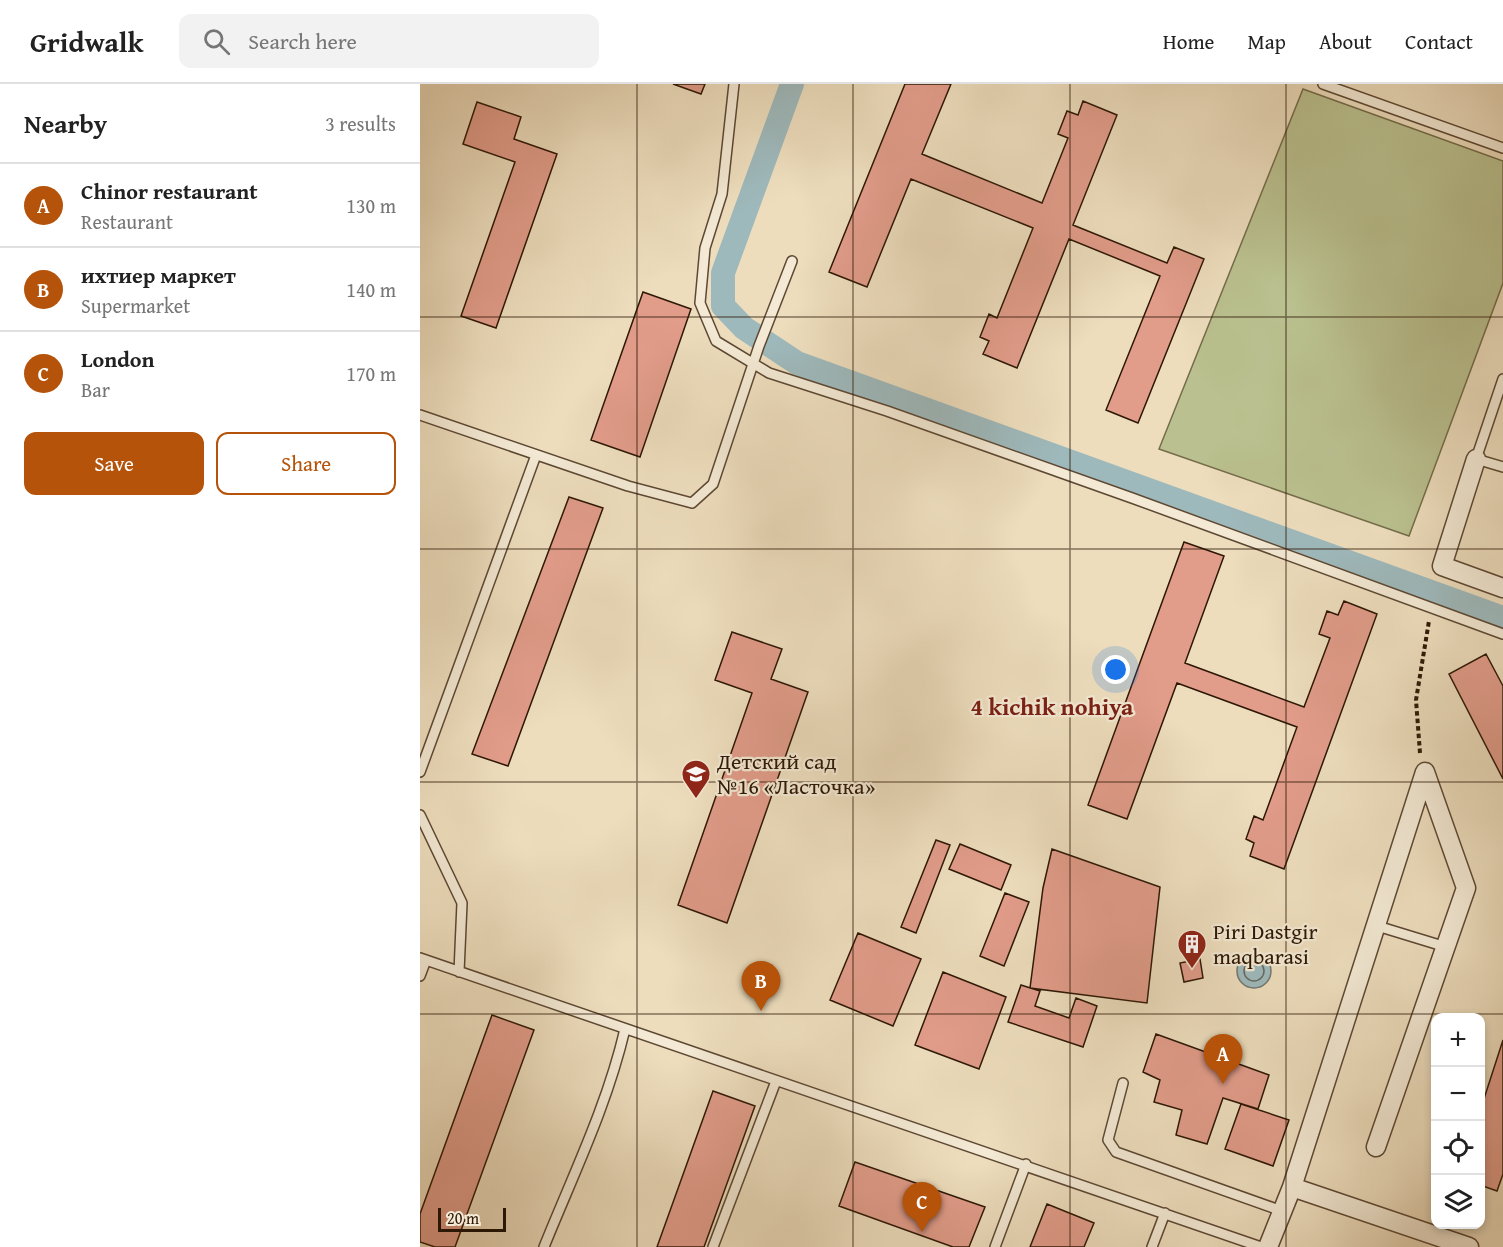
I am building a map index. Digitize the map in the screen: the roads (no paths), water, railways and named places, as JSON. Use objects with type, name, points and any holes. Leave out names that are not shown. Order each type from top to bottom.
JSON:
[{"type":"street","points":[[1476,459],[1442,566],[1503,588]]},
{"type":"street","points":[[1268,1247],[1292,1187],[1425,772],[1466,888],[1376,1147]]},
{"type":"street","points":[[1292,1187],[1469,1247]]},
{"type":"lane","points":[[734,84],[722,194],[705,248],[700,303],[716,341],[769,374],[909,419],[1434,607],[1503,634]]},
{"type":"lane","points":[[1323,84],[1503,148]]},
{"type":"lane","points":[[420,415],[628,486],[692,503],[713,484],[759,346],[792,261]]},
{"type":"lane","points":[[1503,379],[1476,459],[1503,467]]},
{"type":"lane","points":[[420,772],[536,454]]},
{"type":"lane","points":[[420,815],[462,903],[459,972]]},
{"type":"lane","points":[[1374,926],[1446,947]]},
{"type":"lane","points":[[420,976],[423,959],[776,1081],[1026,1164],[1261,1247]]},
{"type":"lane","points":[[544,1247],[587,1150],[619,1058],[625,1029]]},
{"type":"lane","points":[[712,1247],[776,1081]]},
{"type":"lane","points":[[1123,1083],[1108,1140],[1116,1152],[1282,1211]]},
{"type":"lane","points":[[995,1247],[1026,1164]]},
{"type":"lane","points":[[1152,1247],[1165,1213]]},
{"type":"water","points":[[1254,954],[1266,959],[1271,971],[1266,983],[1254,988],[1242,983],[1237,971],[1242,959]]},
{"type":"waterway","points":[[792,84],[723,273],[723,306],[744,328],[797,363],[1503,618]]},
{"type":"place","name":"Детский сад №16 «Ласточка»","points":[[696,800]]},
{"type":"place","name":"Piri Dastgir maqbarasi","points":[[1192,970]]},
{"type":"place","name":"ихтиер маркет","points":[[761,1011]]},
{"type":"place","name":"Chinor restaurant","points":[[1223,1084]]},
{"type":"place","name":"London","points":[[922,1232]]},
{"type":"district","name":"4 kichik nohiya","points":[[1052,707]]}]
